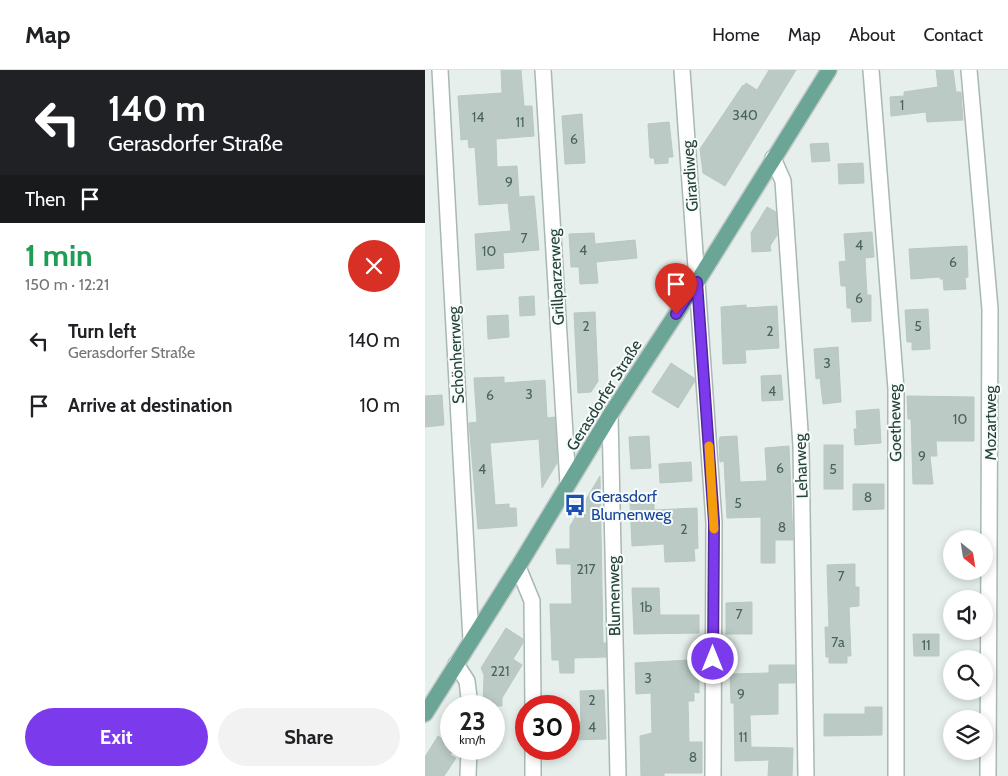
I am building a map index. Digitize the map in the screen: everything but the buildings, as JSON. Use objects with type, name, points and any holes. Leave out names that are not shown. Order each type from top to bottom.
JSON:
[{"type":"main road","name":"Gerasdorfer Straße","points":[[425,714],[610,416],[697,282],[829,70]]},
{"type":"street","name":"Schönherrweg","points":[[440,70],[471,640]]},
{"type":"street","name":"Grillparzerweg","points":[[543,70],[568,484]]},
{"type":"street","name":"Girardiweg","points":[[682,70],[714,522],[713,776]]},
{"type":"street","name":"Goetheweg","points":[[871,70],[896,389],[896,776]]},
{"type":"street","name":"Mozartweg","points":[[969,70],[990,309],[988,776]]},
{"type":"street","name":"Leharweg","points":[[773,158],[783,181],[801,446],[806,776]]},
{"type":"street","name":"Blumenweg","points":[[610,416],[618,776]]},
{"type":"street","points":[[518,567],[532,601],[533,695]]},
{"type":"street","points":[[456,664],[467,681],[469,695]]},
{"type":"street","points":[[468,776],[469,760]]},
{"type":"street","points":[[533,760],[533,776]]},
{"type":"slow traffic","points":[[709,446],[714,529]]},
{"type":"place","name":"Gerasdorf Blumenweg","points":[[575,505]]},
{"type":"route","points":[[676,314],[697,282],[714,522],[713,659]]}]
